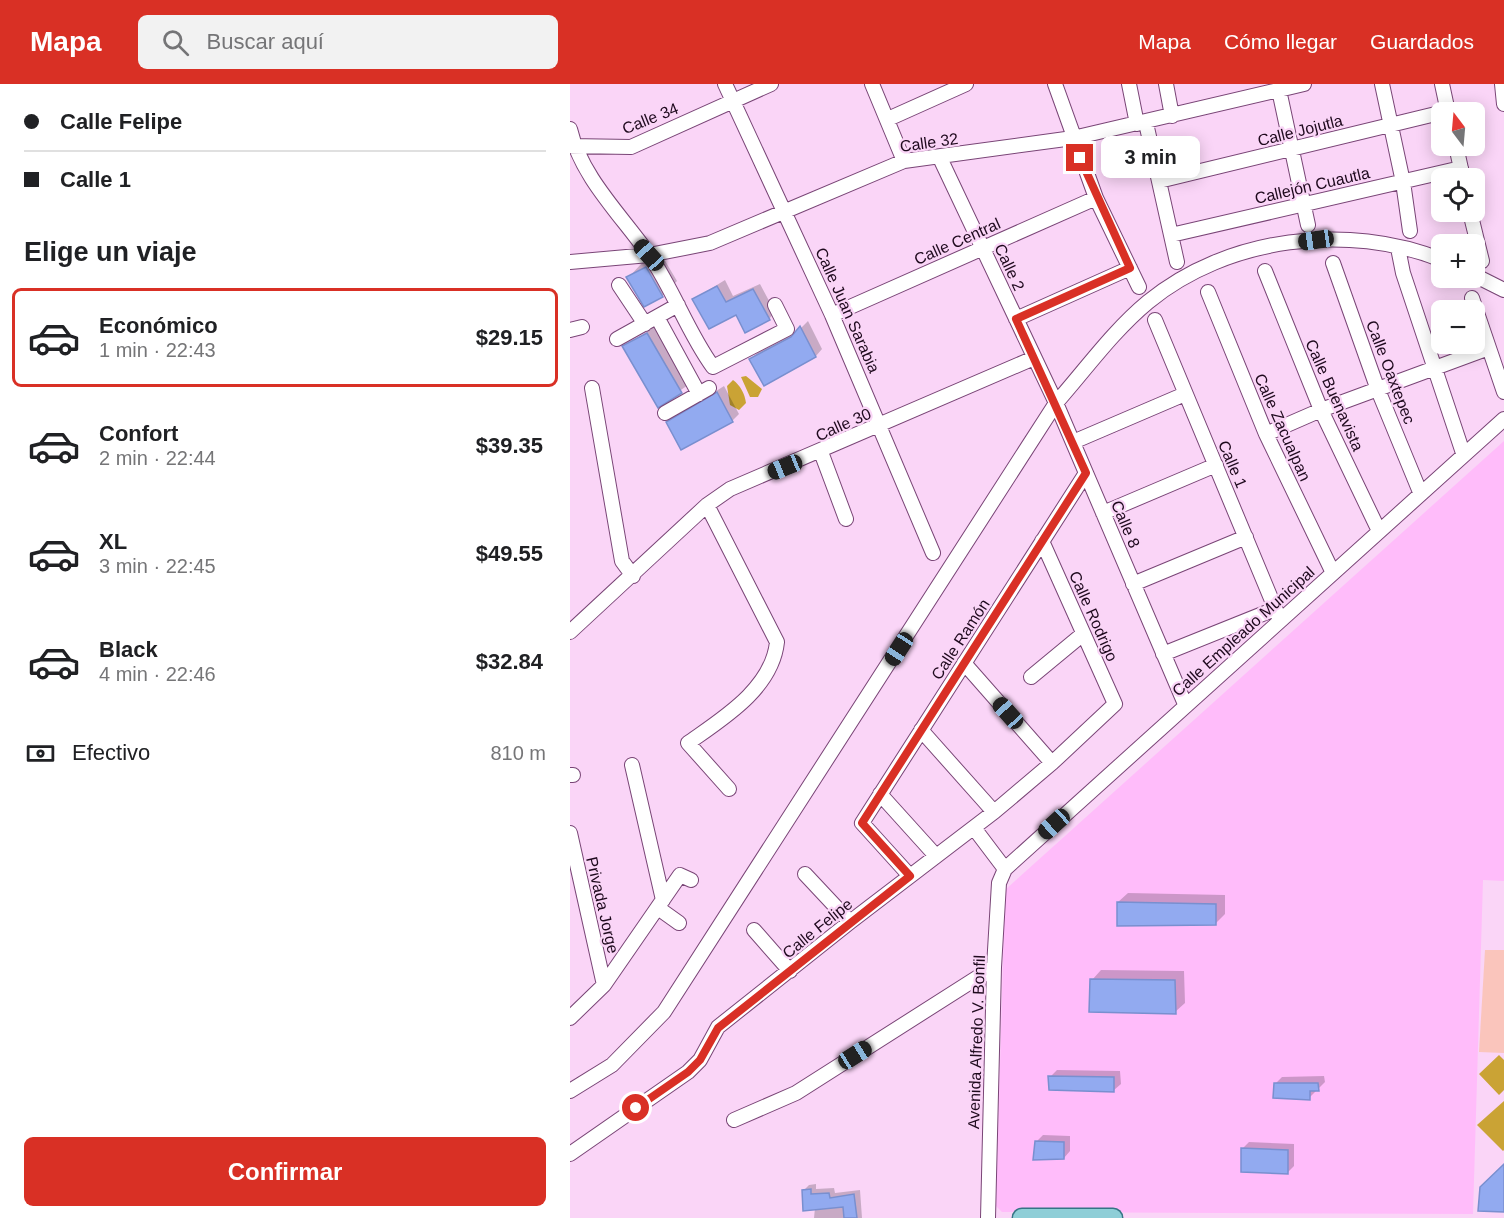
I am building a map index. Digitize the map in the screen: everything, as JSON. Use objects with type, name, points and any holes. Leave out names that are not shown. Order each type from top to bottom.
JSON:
[{"type":"main road","points":[[1022,1218],[1113,1218]]},
{"type":"street","name":"Calle Juan Sarabia","points":[[725,84],[786,211],[933,553]]},
{"type":"street","name":"Calle 34","points":[[572,146],[630,147],[771,84]]},
{"type":"street","points":[[872,84],[904,161]]},
{"type":"street","points":[[888,119],[966,84]]},
{"type":"street","points":[[1055,84],[1096,198],[1139,287]]},
{"type":"street","points":[[1129,84],[1159,181],[1177,262]]},
{"type":"street","points":[[1166,84],[1172,116]]},
{"type":"street","name":"Calle 32","points":[[570,262],[649,255],[710,243],[904,161],[940,158],[1073,138],[1142,124],[1304,84]]},
{"type":"street","points":[[1382,84],[1403,182],[1410,231]]},
{"type":"street","points":[[1442,84],[1446,102]]},
{"type":"street","points":[[1502,84],[1504,104]]},
{"type":"street","points":[[1280,90],[1308,225]]},
{"type":"street","name":"Calle Jojutla","points":[[1159,181],[1431,116]]},
{"type":"street","points":[[570,129],[572,146],[625,226],[649,255],[713,368],[787,329],[775,305]]},
{"type":"street","name":"Calle 2","points":[[940,158],[1034,358]]},
{"type":"street","name":"Callejón Cuautla","points":[[1171,236],[1304,203],[1431,178]]},
{"type":"street","name":"Calle Central","points":[[832,315],[1096,198]]},
{"type":"street","points":[[570,1091],[612,1065],[664,1012],[1056,403],[1112,337],[1147,303],[1198,269],[1260,248],[1346,238],[1412,250],[1431,256]]},
{"type":"street","points":[[1400,254],[1402,273],[1463,453]]},
{"type":"street","name":"Calle Oaxtepec","points":[[1333,263],[1378,390],[1420,492]]},
{"type":"street","points":[[1016,319],[1130,268]]},
{"type":"street","name":"Calle Buenavista","points":[[1266,271],[1321,410],[1379,531]]},
{"type":"street","points":[[1485,280],[1504,290]]},
{"type":"street","points":[[619,285],[651,320],[704,391],[665,413]]},
{"type":"street","name":"Calle Zacualpan","points":[[1208,292],[1266,434],[1333,573]]},
{"type":"street","points":[[1472,298],[1504,392]]},
{"type":"street","points":[[617,339],[678,305]]},
{"type":"street","name":"Calle 1","points":[[1155,320],[1277,615]]},
{"type":"street","points":[[1266,434],[1321,410],[1489,348]]},
{"type":"street","name":"Calle 8","points":[[1034,358],[1056,403],[1185,704]]},
{"type":"street","name":"Calle 30","points":[[570,632],[707,505],[730,489],[821,452],[1034,358]]},
{"type":"street","points":[[592,388],[622,561],[633,576]]},
{"type":"street","points":[[1073,442],[1185,394]]},
{"type":"street","name":"Calle Empleado Municipal","points":[[1005,868],[1185,704],[1277,615],[1333,573],[1463,453],[1504,419]]},
{"type":"street","points":[[821,452],[846,519]]},
{"type":"street","points":[[1103,513],[1216,465]]},
{"type":"street","name":"Calle Ramón","points":[[910,876],[862,823],[1086,473]]},
{"type":"street","points":[[707,505],[777,642],[776,652],[757,688],[725,717],[688,743],[729,789]]},
{"type":"street","points":[[1133,584],[1246,537]]},
{"type":"street","name":"Calle Rodrigo","points":[[1042,541],[1115,704]]},
{"type":"street","points":[[1163,654],[1277,615]]},
{"type":"street","points":[[1031,677],[1083,634]]},
{"type":"street","points":[[964,663],[1052,763]]},
{"type":"street","name":"Calle Felipe","points":[[570,1154],[688,1072],[700,1060],[718,1028],[850,922],[994,812],[1052,763],[1115,704]]},
{"type":"street","points":[[921,730],[994,812]]},
{"type":"street","points":[[632,765],[661,904],[679,923]]},
{"type":"street","points":[[880,794],[936,856]]},
{"type":"street","points":[[974,828],[1005,868]]},
{"type":"street","name":"Privada Jorge","points":[[570,833],[604,985]]},
{"type":"street","name":"Avenida Alfredo V. Bonfil","points":[[988,1218],[994,967],[999,883],[1005,868]]},
{"type":"street","points":[[805,874],[850,922]]},
{"type":"street","points":[[570,1017],[604,985],[680,875],[691,880]]},
{"type":"street","points":[[754,930],[790,971]]},
{"type":"street","points":[[734,1120],[796,1093],[994,967]]},
{"type":"shaded area","points":[[746,376],[762,389],[758,397],[750,397],[741,377]]},
{"type":"shaded area","points":[[733,380],[740,387],[746,403],[739,410],[730,405],[727,386]]},
{"type":"shaded area","points":[[1504,441],[1504,881],[1483,880],[1473,1214],[1002,1212],[996,1206],[1005,890]]},
{"type":"shaded area","points":[[1485,950],[1504,950],[1504,1053],[1479,1052]]},
{"type":"shaded area","points":[[1499,1055],[1504,1060],[1504,1090],[1499,1095],[1479,1074]]},
{"type":"shaded area","points":[[1504,1101],[1504,1150],[1503,1151],[1477,1125]]},
{"type":"building","points":[[646,267],[663,297],[644,307],[626,277]]},
{"type":"building","points":[[717,286],[726,302],[753,289],[770,320],[745,333],[736,315],[709,329],[692,299]]},
{"type":"building","points":[[800,326],[816,357],[764,386],[749,359],[791,337]]},
{"type":"building","points":[[647,333],[682,393],[658,408],[622,346]]},
{"type":"building","points":[[717,392],[733,422],[681,450],[666,422]]},
{"type":"building","points":[[1117,902],[1216,904],[1216,925],[1117,926]]},
{"type":"building","points":[[1090,979],[1175,980],[1176,1014],[1089,1012]]},
{"type":"building","points":[[1048,1076],[1114,1077],[1114,1092],[1049,1090]]},
{"type":"building","points":[[1274,1083],[1318,1083],[1319,1091],[1310,1091],[1310,1100],[1273,1098]]},
{"type":"building","points":[[1035,1141],[1064,1142],[1064,1159],[1033,1160]]},
{"type":"building","points":[[1241,1148],[1288,1150],[1288,1174],[1241,1172]]},
{"type":"building","points":[[1504,1164],[1504,1212],[1478,1211],[1480,1187]]},
{"type":"building","points":[[811,1189],[811,1194],[829,1193],[830,1198],[854,1194],[857,1218],[844,1218],[843,1207],[803,1211],[802,1190]]},
{"type":"route","points":[[636,1108],[688,1072],[700,1060],[718,1028],[910,876],[862,823],[1086,473],[1016,319],[1130,268],[1096,198],[1080,158]]}]
